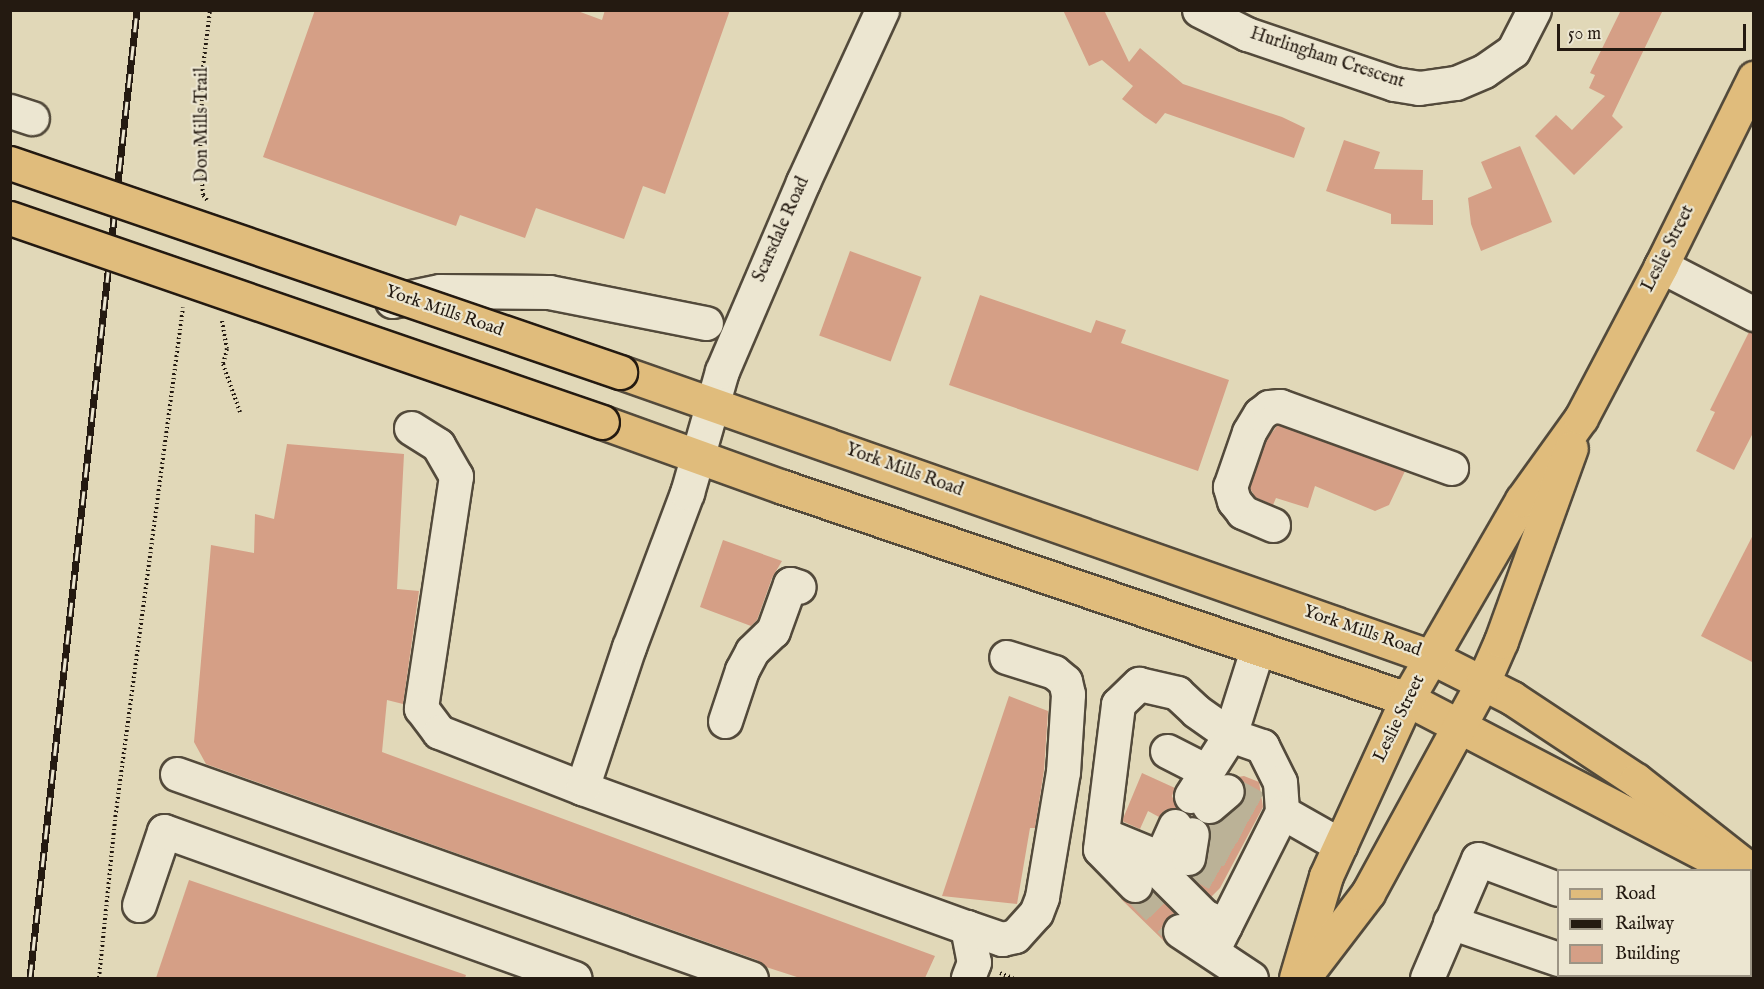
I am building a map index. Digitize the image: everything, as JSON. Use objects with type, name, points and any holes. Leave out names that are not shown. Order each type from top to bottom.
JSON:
[{"type":"main road","name":"Leslie Street","points":[[1296,978],[1326,876],[1407,699],[1522,500],[1581,418],[1661,266],[1754,78]]},
{"type":"main road","name":"York Mills Road","points":[[10,163],[620,372],[1431,657],[1484,681],[1636,780],[1749,869]]},
{"type":"main road","points":[[10,218],[1257,650],[1407,699],[1613,808],[1735,869]]},
{"type":"main road","name":"Leslie Street","points":[[1303,978],[1368,893],[1484,681],[1551,509],[1581,418]]},
{"type":"street","name":"Scarsdale Road","points":[[582,788],[629,647],[687,493],[711,404],[751,302],[882,10]]},
{"type":"street","name":"Hurlingham Crescent","points":[[1199,10],[1247,34],[1394,84],[1419,88],[1456,83],[1484,71],[1504,58],[1514,51],[1534,10]]},
{"type":"street","points":[[196,237],[395,302],[440,291],[549,292],[706,322]]},
{"type":"street","points":[[1661,266],[1754,314]]},
{"type":"street","points":[[1274,525],[1243,512],[1234,501],[1230,487],[1249,432],[1260,414],[1269,407],[1280,406],[1451,468]]},
{"type":"street","points":[[411,428],[438,445],[456,476],[421,708],[439,732],[582,788],[1002,939],[1015,936],[1036,913],[1042,897],[1063,772],[1068,694],[1065,681],[1054,672],[1006,657]]},
{"type":"street","points":[[725,721],[742,670],[752,651],[773,631],[790,584],[799,587]]},
{"type":"street","points":[[1167,750],[1208,791],[1230,735],[1257,650]]},
{"type":"street","points":[[1135,885],[1100,849],[1118,704],[1138,684],[1177,693],[1196,711],[1230,735],[1262,746],[1280,782],[1252,843],[1219,939]]},
{"type":"street","points":[[177,774],[751,978]]},
{"type":"street","points":[[139,905],[164,831],[575,978]]},
{"type":"street","points":[[1102,834],[1179,844],[1156,868],[1204,916],[1219,939],[1251,978]]},
{"type":"street","points":[[1252,843],[1340,845]]},
{"type":"street","points":[[1427,978],[1478,859],[1557,889]]},
{"type":"street","points":[[1450,922],[1557,959]]},
{"type":"street","points":[[967,927],[974,962],[968,978]]},
{"type":"street","points":[[1180,931],[1219,939]]},
{"type":"path","name":"Don Mills Trail","points":[[209,204],[203,195],[200,155],[203,67],[210,10]]},
{"type":"path","points":[[99,978],[116,812],[156,528],[180,319]]},
{"type":"path","points":[[227,349],[223,364],[240,412]]},
{"type":"building","points":[[315,10],[575,10],[602,20],[605,10],[730,10],[665,194],[643,186],[624,239],[536,208],[525,238],[460,215],[456,226],[263,157]]},
{"type":"building","points":[[1063,10],[1104,10],[1129,62],[1140,48],[1183,84],[1282,117],[1305,128],[1294,158],[1165,113],[1156,124],[1122,99],[1133,86],[1102,60],[1089,66]]},
{"type":"building","points":[[1621,10],[1663,10],[1612,116],[1623,127],[1574,175],[1535,136],[1556,115],[1572,130],[1605,96],[1589,88],[1595,75],[1590,73]]},
{"type":"building","points":[[1344,140],[1380,152],[1374,169],[1423,170],[1422,200],[1433,200],[1433,225],[1391,224],[1391,214],[1326,191]]},
{"type":"building","points":[[1520,146],[1552,222],[1481,251],[1471,224],[1468,198],[1492,188],[1481,162]]},
{"type":"building","points":[[850,251],[921,277],[891,362],[819,336]]},
{"type":"building","points":[[980,295],[1091,333],[1096,320],[1126,330],[1121,343],[1229,380],[1198,471],[949,385]]},
{"type":"building","points":[[1749,332],[1754,333],[1754,431],[1734,470],[1696,451],[1715,412],[1710,410]]},
{"type":"building","points":[[1278,425],[1405,471],[1389,505],[1375,511],[1315,486],[1308,508],[1276,498],[1273,505],[1255,497],[1250,488],[1266,440]]},
{"type":"building","points":[[287,444],[404,454],[397,589],[419,591],[403,704],[387,700],[382,752],[935,956],[925,978],[800,978],[766,967],[757,960],[206,764],[194,742],[211,545],[254,553],[255,514],[274,519]]},
{"type":"building","points":[[1754,533],[1754,663],[1701,636]]},
{"type":"building","points":[[723,540],[782,561],[772,578],[757,620],[751,626],[700,607]]},
{"type":"building","points":[[1009,696],[1048,711],[1044,770],[1035,828],[1030,828],[1017,904],[942,896]]},
{"type":"building","points":[[1142,773],[1175,788],[1172,796],[1177,808],[1165,810],[1159,817],[1148,811],[1140,829],[1122,821]]},
{"type":"building","points":[[1244,776],[1259,782],[1263,807],[1220,888],[1211,897],[1191,876],[1202,870],[1206,862],[1211,836],[1207,824],[1221,820],[1244,798],[1245,787],[1238,777]]},
{"type":"building","points":[[189,880],[466,975],[465,978],[156,978]]},
{"type":"building","points":[[1153,891],[1175,913],[1165,920],[1161,929],[1167,944],[1121,899],[1140,903],[1148,899]]},
{"type":"tunnel","points":[[1227,791],[1261,810]]},
{"type":"tunnel","points":[[1183,811],[1196,818],[1215,813],[1250,831]]},
{"type":"tunnel","points":[[1196,818],[1202,836],[1238,855]]},
{"type":"tunnel","points":[[1188,858],[1226,879]]},
{"type":"tunnel","points":[[1135,885],[1180,931]]},
{"type":"railway","points":[[30,978],[137,10]]}]
